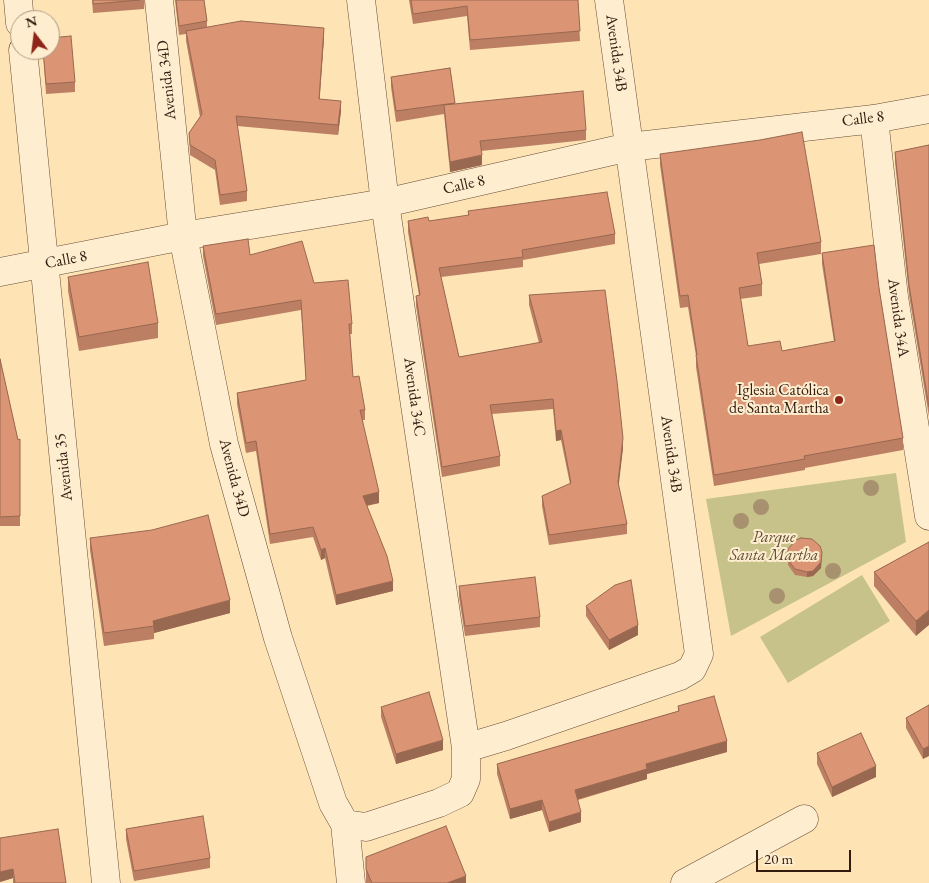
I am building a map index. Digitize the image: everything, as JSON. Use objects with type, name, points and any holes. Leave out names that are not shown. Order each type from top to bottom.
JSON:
[{"type":"street","name":"Avenida 34D","points":[[159,0],[183,236],[226,454],[278,638],[333,803],[345,824]]},
{"type":"street","name":"Avenida 34C","points":[[345,824],[366,827],[439,803],[460,793],[466,780],[466,748],[385,203],[361,0]]},
{"type":"street","name":"Avenida 34B","points":[[466,748],[680,676],[692,669],[698,654],[609,0]]},
{"type":"street","name":"Avenida 35","points":[[24,60],[106,883]]},
{"type":"street","name":"Calle 8","points":[[0,272],[183,236],[385,203],[629,146],[874,119],[929,109]]},
{"type":"street","name":"Avenida 34A","points":[[874,119],[894,297],[929,516]]},
{"type":"street","points":[[685,883],[804,819]]},
{"type":"street","points":[[345,824],[351,883]]},
{"type":"green space","name":"Parque Santa Martha","points":[[896,473],[906,542],[731,636],[706,499]]},
{"type":"green space","points":[[862,575],[890,621],[788,683],[760,637]]},
{"type":"building","points":[[93,0],[140,0],[93,4]]},
{"type":"building","points":[[176,0],[204,0],[207,21],[179,26]]},
{"type":"building","points":[[411,0],[578,0],[580,31],[470,40],[467,6],[413,14]]},
{"type":"building","points":[[241,21],[324,28],[319,99],[341,101],[338,125],[236,116],[247,191],[220,195],[215,160],[190,145],[189,133],[202,114],[186,31]]},
{"type":"building","points":[[71,36],[75,82],[46,84],[44,60],[60,60],[60,37]]},
{"type":"building","points":[[450,68],[455,103],[396,111],[391,77]]},
{"type":"building","points":[[583,91],[586,130],[480,141],[482,155],[450,162],[444,105]]},
{"type":"building","points":[[802,132],[821,242],[757,253],[762,284],[739,288],[748,346],[780,341],[782,351],[835,341],[822,253],[874,245],[903,438],[804,456],[805,459],[714,475],[688,295],[680,296],[660,154]]},
{"type":"building","points":[[929,145],[929,407],[909,285],[895,152]]},
{"type":"building","points":[[607,192],[615,234],[522,250],[523,257],[439,268],[459,357],[542,342],[529,295],[605,290],[623,438],[618,482],[627,524],[549,535],[542,496],[571,483],[561,430],[556,431],[553,399],[490,405],[500,456],[442,467],[416,296],[420,295],[408,221],[428,217],[429,221],[469,215],[468,211]]},
{"type":"building","points":[[248,239],[250,255],[302,241],[314,283],[348,280],[352,324],[349,324],[353,377],[359,376],[365,410],[360,410],[379,492],[363,496],[387,556],[393,581],[336,595],[325,548],[321,550],[313,527],[270,534],[256,441],[246,443],[237,393],[306,380],[301,300],[216,314],[203,246]]},
{"type":"building","points":[[148,262],[158,323],[79,337],[68,277]]},
{"type":"building","points":[[0,359],[18,440],[20,439],[20,516],[0,517]]},
{"type":"building","points":[[208,515],[230,600],[153,621],[154,626],[104,633],[90,538],[152,530]]},
{"type":"building","points":[[801,538],[812,539],[820,546],[822,552],[821,562],[813,571],[807,572],[795,569],[788,560],[788,549],[796,540]]},
{"type":"building","points":[[929,542],[929,610],[916,621],[874,572]]},
{"type":"building","points":[[535,577],[540,617],[465,626],[459,586]]},
{"type":"building","points":[[631,580],[638,625],[609,640],[586,606],[615,585]]},
{"type":"building","points":[[429,692],[443,740],[396,754],[381,707]]},
{"type":"building","points":[[714,696],[727,741],[646,764],[647,769],[575,790],[581,812],[549,822],[542,800],[510,809],[497,764],[679,711],[678,706]]},
{"type":"building","points":[[929,705],[929,746],[923,749],[906,718]]},
{"type":"building","points":[[861,733],[876,766],[832,787],[817,753]]},
{"type":"building","points":[[203,816],[210,858],[134,871],[126,829]]},
{"type":"building","points":[[446,826],[466,876],[447,883],[372,883],[366,869],[366,857]]},
{"type":"building","points":[[58,829],[66,883],[15,883],[13,869],[0,872],[0,838]]},
{"type":"place","name":"Iglesia Católica de Santa Martha","points":[[839,400]]}]
